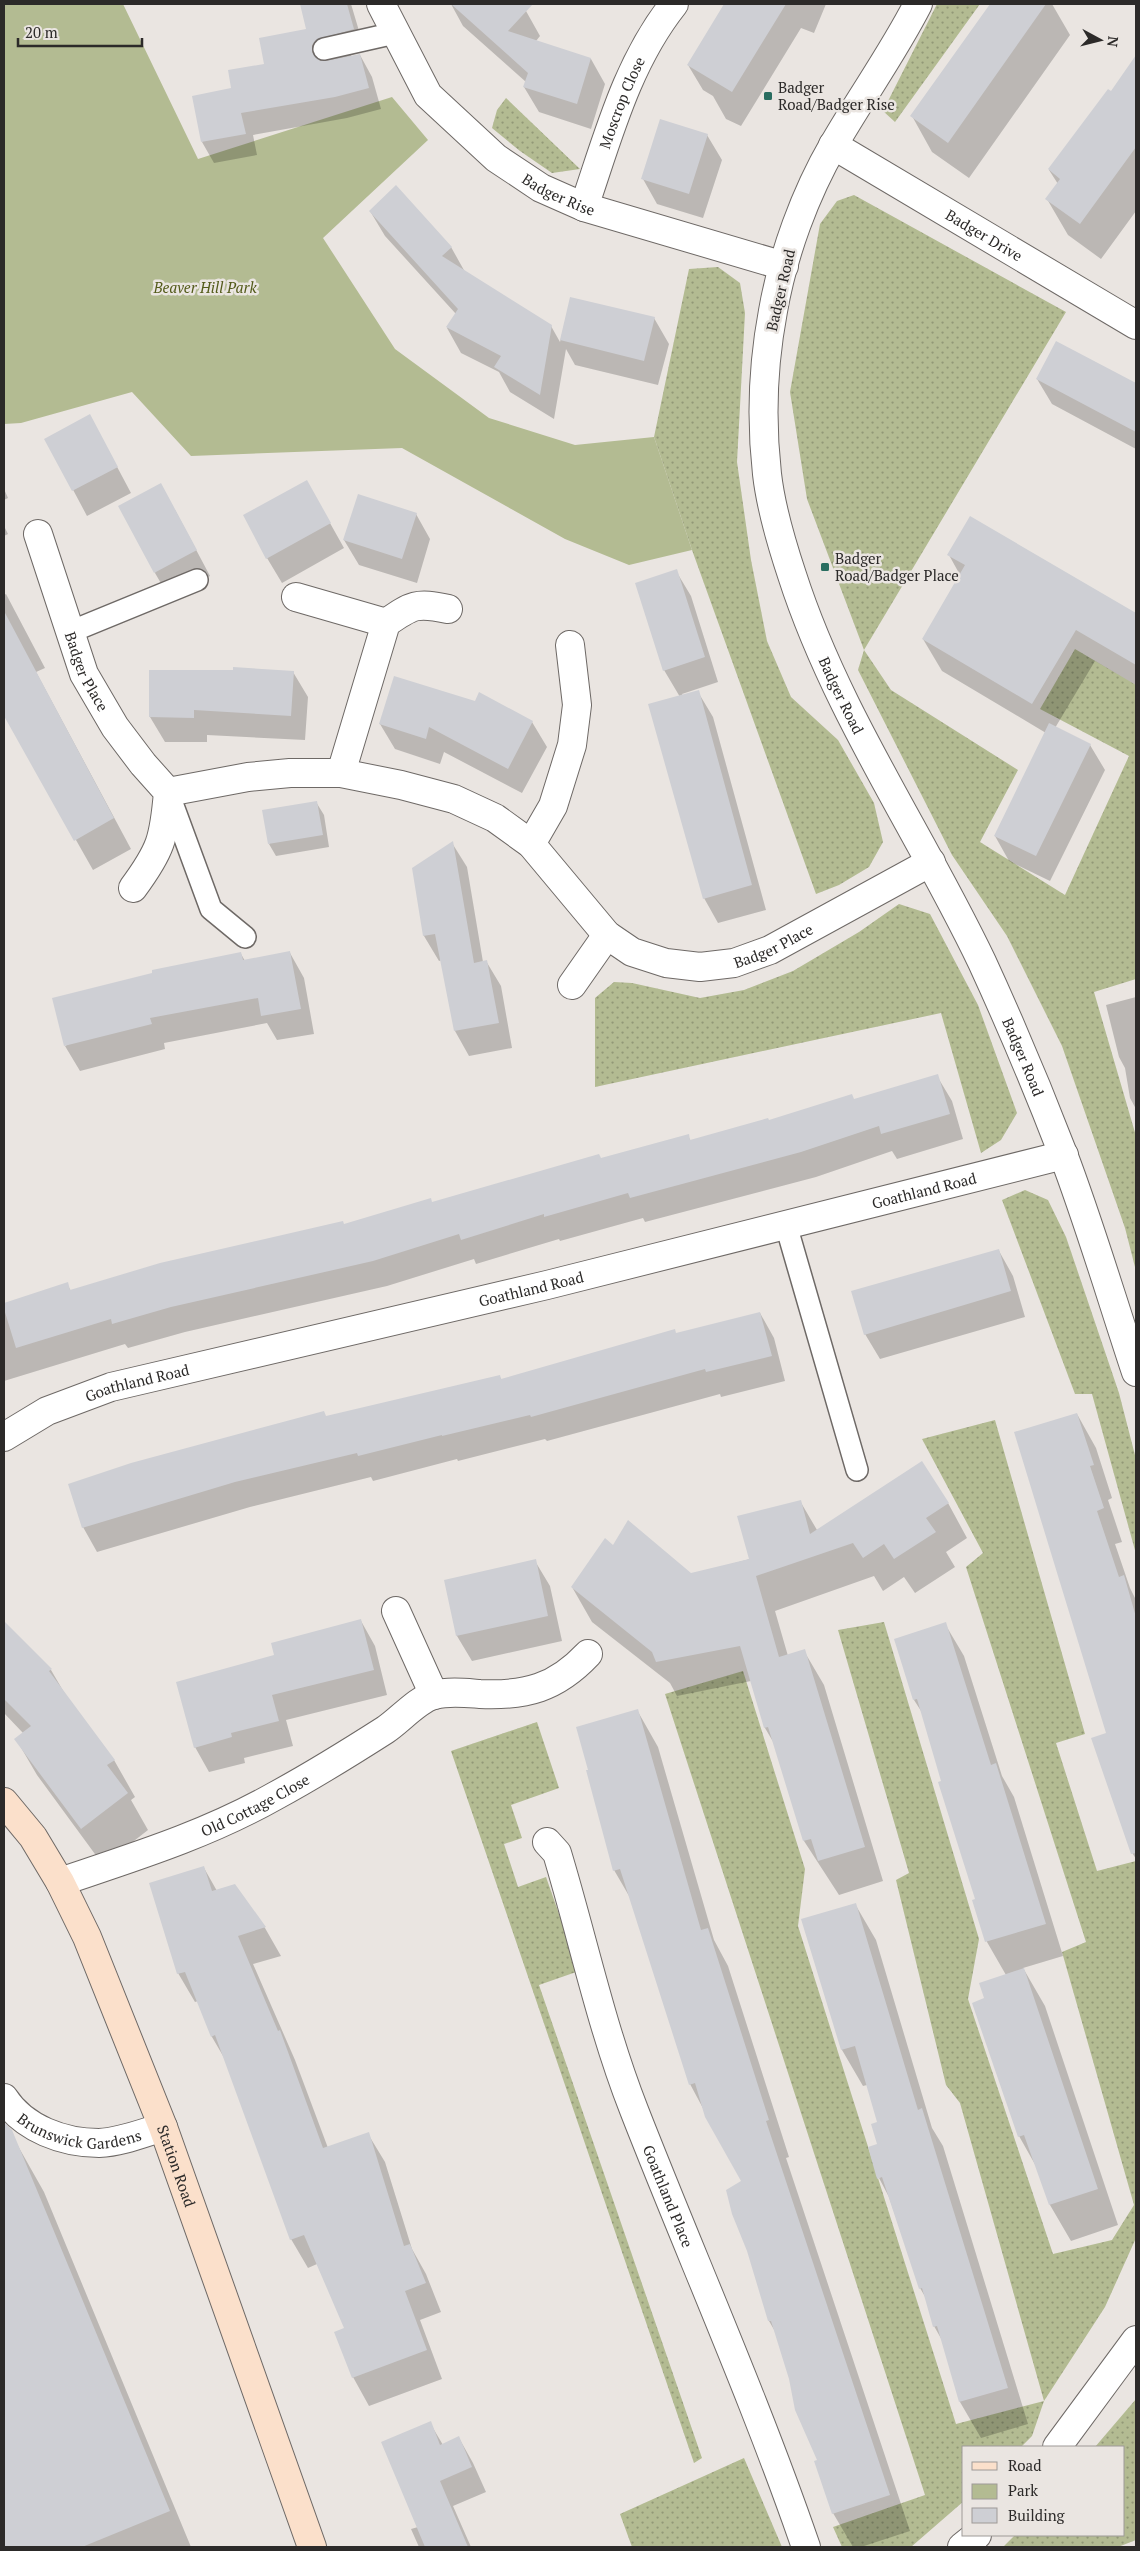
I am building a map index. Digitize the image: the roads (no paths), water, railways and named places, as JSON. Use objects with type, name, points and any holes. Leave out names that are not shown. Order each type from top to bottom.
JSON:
[{"type":"main road","name":"Station Road","points":[[4,1802],[32,1837],[60,1882],[87,1937],[163,2127],[312,2547]]},
{"type":"street","name":"Badger Rise","points":[[382,4],[428,95],[453,116],[496,158],[541,188],[584,208],[784,266]]},
{"type":"street","name":"Moscrop Close","points":[[584,208],[621,99],[640,57],[674,4]]},
{"type":"street","name":"Badger Road","points":[[918,4],[896,47],[833,145],[815,180],[784,266],[773,311],[766,365],[763,424],[767,477],[780,538],[820,653],[931,862],[981,961],[1017,1040],[1064,1155],[1136,1372]]},
{"type":"street","name":"Badger Drive","points":[[833,145],[1136,325]]},
{"type":"street","name":"Badger Place","points":[[38,534],[84,674],[115,726],[143,764],[168,792],[248,777],[290,773],[341,773],[401,785],[454,799],[495,818],[531,844],[607,935],[632,952],[666,963],[700,967],[734,963],[770,950],[931,862]]},
{"type":"street","points":[[296,597],[386,623]]},
{"type":"street","points":[[341,773],[386,623],[407,608],[425,604],[448,609]]},
{"type":"street","points":[[531,844],[553,806],[572,745],[577,705],[570,645]]},
{"type":"street","points":[[133,888],[154,860],[165,831],[168,792]]},
{"type":"street","points":[[572,985],[607,935]]},
{"type":"street","name":"Goathland Road","points":[[4,1437],[47,1411],[111,1387],[546,1285],[1064,1155]]},
{"type":"street","points":[[396,1611],[434,1695],[465,1693],[508,1695],[546,1686],[571,1672],[588,1654]]},
{"type":"street","name":"Old Cottage Close","points":[[60,1882],[161,1849],[235,1817],[274,1797],[386,1729],[434,1695]]},
{"type":"street","name":"Goathland Place","points":[[547,1842],[557,1853],[603,2024],[634,2110],[734,2352],[779,2469],[806,2547]]},
{"type":"street","name":"Brunswick Gardens","points":[[4,2098],[29,2124],[72,2141],[100,2143],[127,2138],[163,2127]]},
{"type":"street","points":[[1058,2446],[1136,2340]]},
{"type":"street","points":[[962,2547],[976,2536]]},
{"type":"lane","points":[[324,49],[395,33]]},
{"type":"lane","points":[[70,632],[197,580]]},
{"type":"lane","points":[[168,792],[210,909],[245,937]]},
{"type":"lane","points":[[786,1225],[857,1470]]},
{"type":"place","name":"Badger Road/Badger Rise","points":[[768,96]]},
{"type":"place","name":"Badger Road/Badger Place","points":[[825,567]]},
{"type":"park label","name":"Beaver Hill Park","points":[[205,287]]}]
